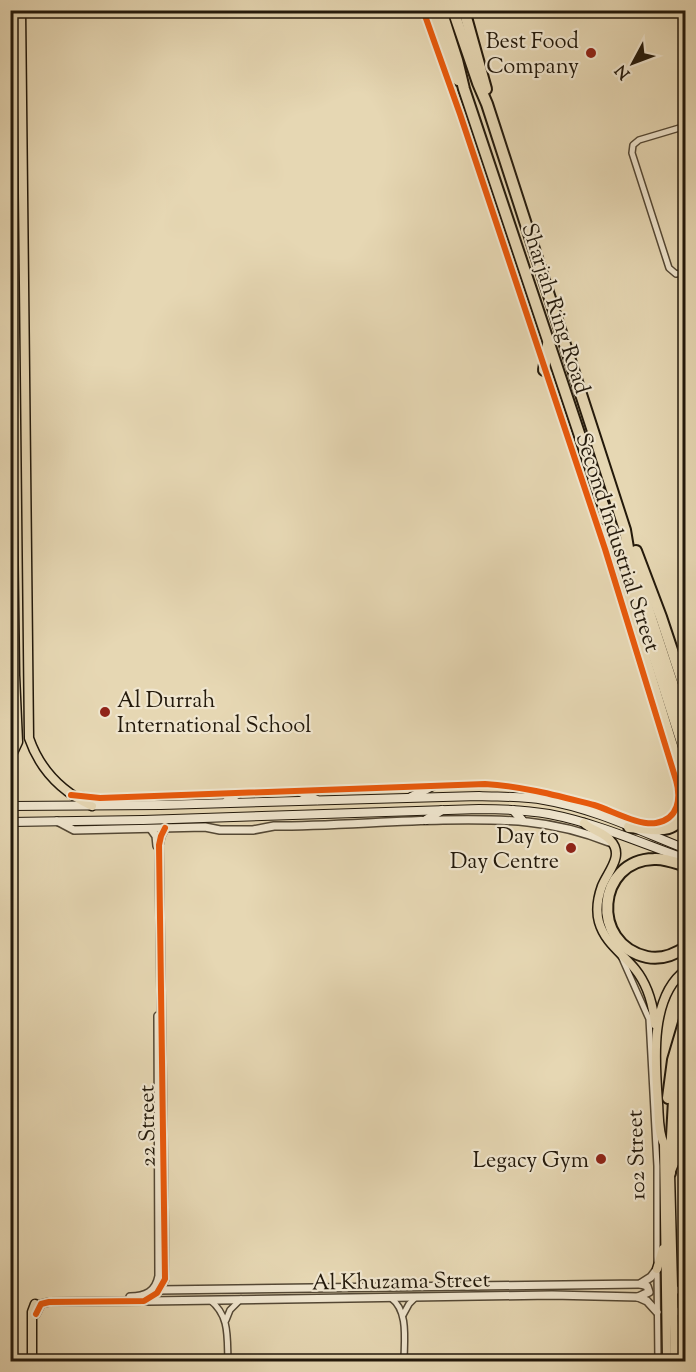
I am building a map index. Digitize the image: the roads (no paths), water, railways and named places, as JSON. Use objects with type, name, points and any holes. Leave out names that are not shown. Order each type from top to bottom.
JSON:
[{"type":"highway","points":[[430,10],[451,66],[464,90]]},
{"type":"highway","name":"Sharjah Ring Road","points":[[441,10],[464,90],[617,541],[685,754]]},
{"type":"highway","name":"Sharjah Ring Road","points":[[453,10],[487,104],[686,725]]},
{"type":"highway","points":[[464,10],[485,83],[487,104]]},
{"type":"highway","points":[[544,370],[548,341]]},
{"type":"highway","points":[[602,502],[604,526],[686,791]]},
{"type":"highway","points":[[625,530],[634,545],[686,692]]},
{"type":"highway","points":[[629,827],[657,830],[670,828],[680,820],[686,809]]},
{"type":"highway","points":[[686,866],[654,859],[633,864],[624,870],[611,887],[607,909],[610,928],[615,937],[640,955],[652,958],[664,957],[686,947]]},
{"type":"highway","name":"102 Street","points":[[664,1144],[671,1073],[686,1016]]},
{"type":"highway","name":"102 Street","points":[[670,1173],[674,1100],[686,1043]]},
{"type":"main road","points":[[21,10],[29,738],[44,768],[58,784],[71,795],[92,806]]},
{"type":"main road","points":[[10,307],[12,529],[18,742],[10,759]]},
{"type":"main road","points":[[408,798],[433,786]]},
{"type":"main road","points":[[298,791],[318,800]]},
{"type":"main road","points":[[226,802],[239,793]]},
{"type":"main road","points":[[552,795],[562,804]]},
{"type":"main road","points":[[10,806],[479,796],[543,800],[562,804],[686,849]]},
{"type":"main road","points":[[426,820],[443,810]]},
{"type":"main road","points":[[513,810],[522,820]]},
{"type":"main road","points":[[10,822],[513,810],[546,813],[584,823],[686,859]]},
{"type":"main road","points":[[142,820],[151,829]]},
{"type":"main road","points":[[584,823],[613,843],[616,859],[603,884],[598,920],[605,937],[636,970],[645,984],[652,1006],[657,1038]]},
{"type":"main road","points":[[664,1144],[660,1131],[657,1086],[659,1017],[666,995],[674,981],[686,970]]},
{"type":"main road","points":[[670,1173],[675,1162],[686,1087]]},
{"type":"main road","name":"102 Street","points":[[664,1144],[665,1243],[673,1361]]},
{"type":"main road","name":"102 Street","points":[[670,1173],[675,1314],[673,1361]]},
{"type":"main road","points":[[657,1269],[665,1243]]},
{"type":"main road","points":[[32,1362],[34,1304]]},
{"type":"main road","points":[[36,1314],[37,1362]]},
{"type":"street","name":"Second Industrial Street","points":[[71,795],[100,798],[500,785],[596,806],[652,824],[662,822],[676,808],[680,797],[671,761],[604,549],[460,114],[423,10]]},
{"type":"street","points":[[685,272],[668,264],[633,157],[636,147],[643,139],[686,126]]},
{"type":"street","points":[[57,821],[74,830],[165,828],[253,830],[274,826],[426,820],[522,820],[570,828],[613,843]]},
{"type":"street","name":"22 Street","points":[[157,1290],[166,1275],[159,845],[165,828]]},
{"type":"street","name":"22 Street","points":[[151,829],[157,842],[159,1276],[157,1290]]},
{"type":"street","name":"102 Street","points":[[620,954],[650,1019],[657,1166],[658,1362]]},
{"type":"street","points":[[640,1284],[651,1277],[657,1269]]},
{"type":"street","points":[[638,1297],[649,1290],[647,1286],[640,1284]]},
{"type":"street","name":"Al Khuzama Street","points":[[157,1290],[640,1284]]},
{"type":"street","points":[[521,1296],[526,1293],[553,1293],[556,1290],[555,1286]]},
{"type":"street","points":[[674,1287],[686,1301],[675,1314]]},
{"type":"street","points":[[36,1314],[39,1306],[46,1302],[139,1302],[151,1298],[157,1290]]},
{"type":"street","points":[[34,1304],[42,1300],[140,1297],[157,1290]]},
{"type":"street","points":[[403,1316],[416,1297]]},
{"type":"street","name":"Al Khuzama Street","points":[[139,1302],[416,1297],[638,1297]]},
{"type":"street","points":[[638,1297],[647,1301],[657,1312]]},
{"type":"street","points":[[391,1298],[400,1308],[403,1316],[404,1362]]},
{"type":"street","points":[[228,1362],[226,1322],[230,1310],[241,1299]]},
{"type":"street","points":[[210,1300],[220,1310],[226,1322]]},
{"type":"place","name":"Best Food Company","points":[[591,53]]},
{"type":"place","name":"Al Durrah International School","points":[[105,712]]},
{"type":"place","name":"Day to Day Centre","points":[[571,848]]},
{"type":"place","name":"Legacy Gym","points":[[601,1159]]}]
